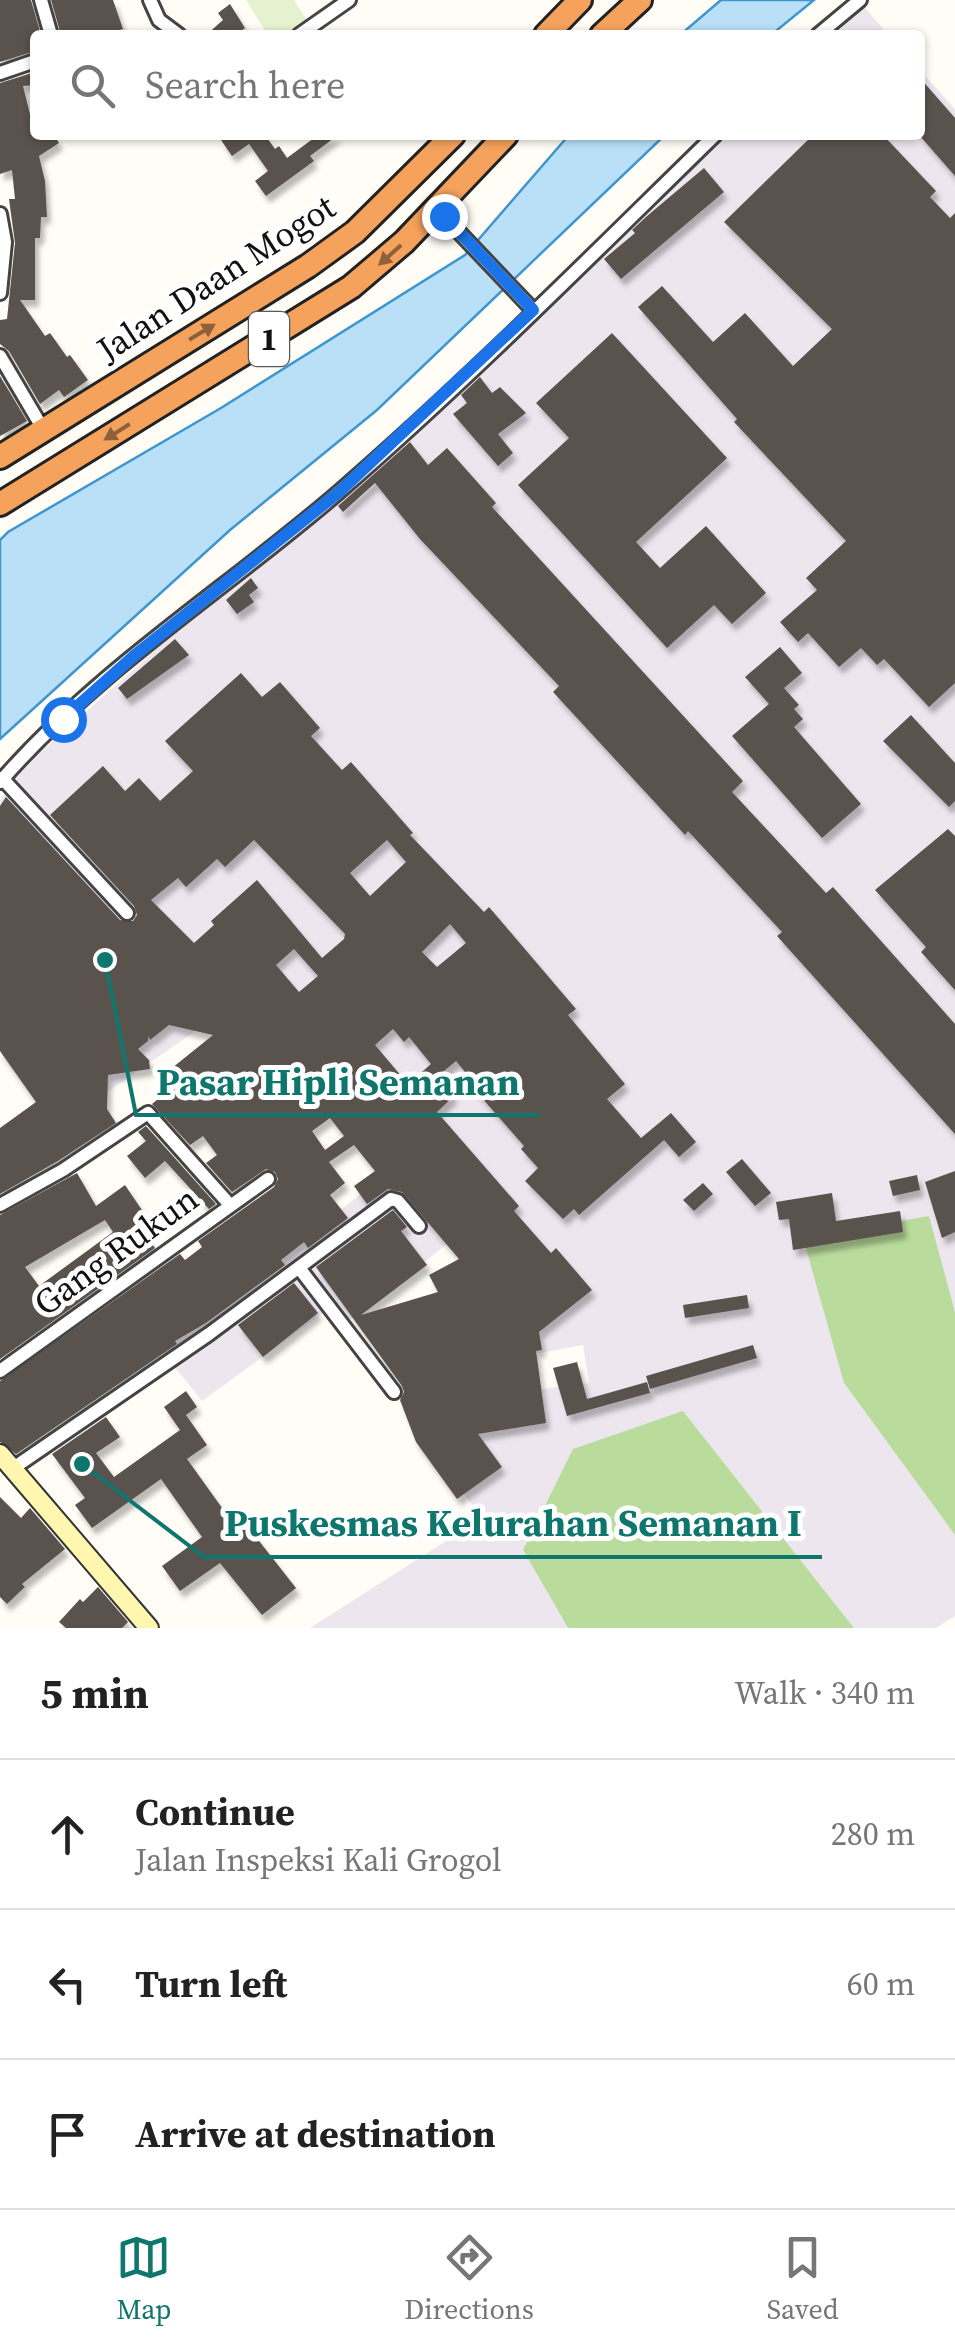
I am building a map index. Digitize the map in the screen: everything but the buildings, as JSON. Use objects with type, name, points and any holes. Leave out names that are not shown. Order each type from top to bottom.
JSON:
[{"type":"highway","points":[[549,30],[560,12],[580,0]]},
{"type":"highway","points":[[607,30],[640,0]]},
{"type":"highway","name":"Jalan Daan Mogot","points":[[0,457],[308,266],[354,232],[447,140]]},
{"type":"highway","name":"1","points":[[0,504],[338,295],[440,212],[502,140]]},
{"type":"street","points":[[40,0],[49,30]]},
{"type":"street","points":[[150,0],[159,20],[172,30]]},
{"type":"street","points":[[307,30],[349,0]]},
{"type":"street","points":[[824,30],[860,0]]},
{"type":"street","points":[[0,72],[30,63]]},
{"type":"street","points":[[127,913],[1,780],[40,739],[134,656],[339,492],[710,140]]},
{"type":"street","points":[[440,212],[530,308]]},
{"type":"street","points":[[0,214],[5,242],[0,293]]},
{"type":"street","points":[[0,356],[42,429]]},
{"type":"street","points":[[0,1205],[63,1170],[148,1113],[230,1205]]},
{"type":"street","name":"Gang Rukun","points":[[0,1371],[268,1179]]},
{"type":"street","points":[[149,1628],[6,1461],[300,1269],[391,1199],[398,1201],[418,1226]]},
{"type":"street","points":[[300,1269],[394,1392]]},
{"type":"shaded area","points":[[864,7],[885,30],[839,30]]},
{"type":"shaded area","points":[[925,76],[955,109],[955,1312],[928,1217],[844,1383],[955,1535],[955,1616],[936,1628],[854,1628],[683,1411],[523,1550],[568,1628],[310,1628],[482,1518],[418,1432],[477,1398],[589,1383],[583,1345],[501,1360],[487,1293],[450,1242],[344,1324],[330,1308],[202,1401],[162,1351],[404,1160],[262,985],[61,1124],[0,1047],[0,801],[26,765],[484,359],[721,140],[925,140]]},
{"type":"green space","points":[[246,0],[294,0],[313,30],[265,30]]},
{"type":"green space","points":[[929,1216],[955,1312],[955,1535],[844,1383],[803,1238]]},
{"type":"green space","points":[[683,1411],[854,1628],[568,1628],[523,1550],[573,1449]]},
{"type":"water","points":[[721,0],[814,0],[777,30],[686,30]]},
{"type":"water","points":[[565,140],[660,140],[377,410],[230,530],[0,739],[0,540],[465,255]]},
{"type":"place","name":"Pasar Hipli Semanan","points":[[105,960]]},
{"type":"place","name":"Puskesmas Kelurahan Semanan I","points":[[82,1464]]},
{"type":"route","points":[[63,719],[134,656],[339,492],[533,310],[444,216]]}]
